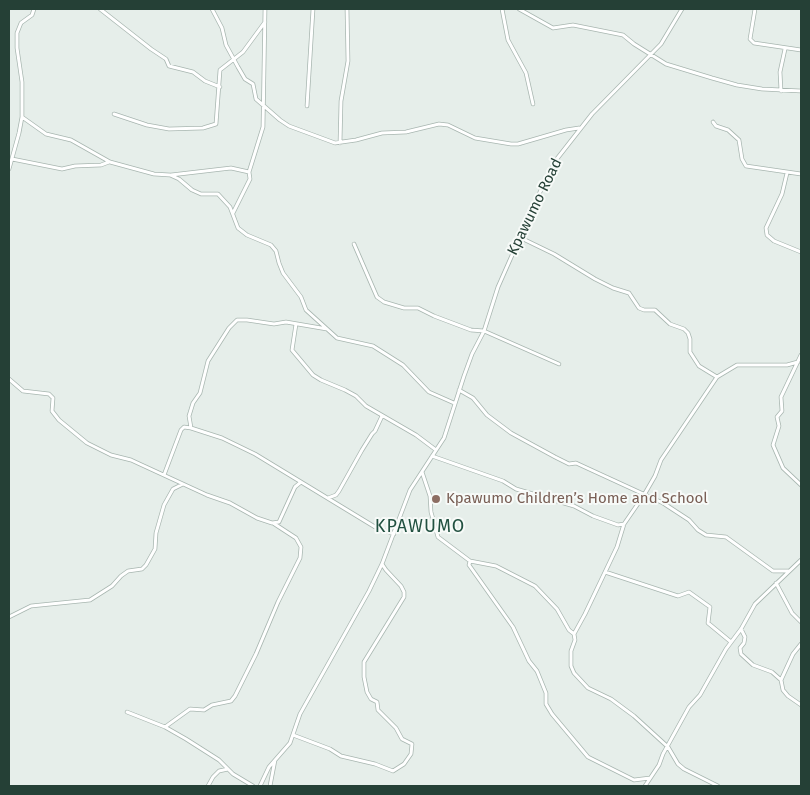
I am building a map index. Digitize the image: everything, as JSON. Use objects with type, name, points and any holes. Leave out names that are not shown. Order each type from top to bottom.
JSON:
[{"type":"street","points":[[9,169],[22,117],[22,82],[17,48],[17,33],[21,23],[32,14],[34,9]]},
{"type":"street","points":[[100,9],[151,49],[166,58],[169,66],[193,72],[205,81],[220,87]]},
{"type":"street","points":[[212,9],[222,28],[226,45],[234,60],[245,79],[253,84],[256,99],[289,126],[340,143],[382,133],[406,132],[439,124],[448,125],[475,138],[511,144],[518,144],[566,130],[580,128]]},
{"type":"street","points":[[233,213],[250,179],[249,172],[263,127],[265,9]]},
{"type":"street","points":[[307,106],[312,9]]},
{"type":"street","points":[[340,143],[341,101],[348,61],[347,9]]},
{"type":"street","points":[[502,9],[508,40],[526,72],[533,104]]},
{"type":"street","points":[[519,9],[553,28],[573,26],[623,35],[666,64],[737,85],[781,91],[801,91]]},
{"type":"street","name":"Kpawumo Road","points":[[260,786],[268,767],[290,743],[300,714],[369,591],[382,564],[410,490],[444,438],[454,402],[472,354],[484,331],[498,287],[556,160],[580,128],[615,90],[652,55],[669,33],[682,9]]},
{"type":"street","points":[[755,9],[750,39],[754,43],[801,50]]},
{"type":"street","points":[[114,114],[147,125],[169,128],[203,128],[216,124],[220,70],[243,52],[265,22]]},
{"type":"street","points":[[781,91],[780,72],[785,49]]},
{"type":"street","points":[[22,117],[46,134],[71,140],[110,162],[154,174],[170,175],[231,168],[249,172]]},
{"type":"street","points":[[713,122],[716,126],[728,130],[739,140],[742,159],[746,166],[801,174]]},
{"type":"street","points":[[12,159],[62,169],[75,166],[101,165],[110,162]]},
{"type":"street","points":[[788,173],[782,194],[766,228],[766,235],[774,241],[801,252]]},
{"type":"street","points":[[170,175],[201,194],[218,194],[230,206],[238,228],[247,235],[271,245],[276,251],[283,273],[301,297],[306,310],[338,338],[372,346],[403,364],[429,392],[454,402]]},
{"type":"street","points":[[521,238],[554,254],[595,279],[628,293],[639,308],[655,310],[670,324],[684,329],[690,339],[690,352],[699,366],[718,377]]},
{"type":"street","points":[[354,244],[377,297],[384,302],[404,308],[418,308],[471,330],[484,331],[558,364]]},
{"type":"street","points":[[191,428],[189,416],[200,392],[208,360],[229,328],[237,320],[274,324],[286,322],[327,329]]},
{"type":"street","points":[[296,324],[292,350],[303,364],[321,380],[350,393],[366,406],[416,435],[436,450]]},
{"type":"street","points":[[801,355],[781,397],[782,411],[777,417],[779,426],[773,445],[783,468],[801,485]]},
{"type":"street","points":[[718,786],[684,769],[678,764],[668,747],[621,706],[588,688],[574,673],[571,666],[571,652],[575,640],[574,634],[586,614],[617,547],[624,524],[644,495],[662,460],[718,377],[737,365],[787,365],[798,362]]},
{"type":"street","points":[[9,379],[11,383],[23,391],[49,394],[53,398],[52,412],[87,443],[131,460],[272,522],[296,538],[301,547],[300,558],[235,696],[230,701],[212,705],[204,710],[190,710],[165,727]]},
{"type":"street","points":[[459,390],[474,398],[487,415],[518,437],[554,457],[569,464],[576,463],[663,503],[689,520],[698,530],[706,535],[726,537],[773,571],[788,571]]},
{"type":"street","points":[[328,498],[336,495],[339,491],[372,434],[376,432],[382,416]]},
{"type":"street","points":[[164,475],[181,430],[184,427],[191,428],[222,438],[255,454],[375,527],[394,534]]},
{"type":"street","points":[[432,456],[503,481],[516,489],[574,506],[593,516],[618,525],[624,524]]},
{"type":"street","points":[[422,472],[430,496],[431,512],[438,537],[470,561],[496,566],[535,586],[557,609],[569,630],[574,634]]},
{"type":"street","points":[[272,522],[279,522],[282,518],[295,487],[301,482]]},
{"type":"street","points":[[9,617],[31,606],[90,600],[112,586],[128,571],[142,569],[155,549],[156,533],[164,505],[173,489],[184,484]]},
{"type":"street","points":[[645,786],[659,765],[663,754],[689,707],[700,695],[755,604],[801,560]]},
{"type":"street","points":[[470,561],[469,564],[513,627],[529,661],[537,671],[546,693],[546,704],[560,724],[588,756],[634,780],[650,778]]},
{"type":"street","points":[[292,735],[330,749],[341,756],[375,764],[393,771],[404,764],[411,754],[412,744],[402,739],[396,728],[378,710],[377,702],[367,692],[364,677],[364,662],[404,597],[401,586],[382,564]]},
{"type":"street","points":[[605,572],[678,596],[689,592],[710,607],[708,623],[731,642]]},
{"type":"street","points":[[776,583],[792,614],[801,622]]},
{"type":"street","points":[[741,629],[745,637],[744,643],[740,648],[741,654],[753,665],[772,672],[780,680],[783,690],[788,696],[801,704]]},
{"type":"street","points":[[780,680],[793,654],[801,644]]},
{"type":"street","points":[[127,712],[165,727],[220,760],[233,774],[253,786]]},
{"type":"street","points":[[270,786],[275,759]]},
{"type":"street","points":[[208,786],[219,771],[228,768]]},
{"type":"place","name":"Kpawumo Children’s Home and School","points":[[436,499]]},
{"type":"district","name":"KPAWUMO","points":[[420,527]]}]
